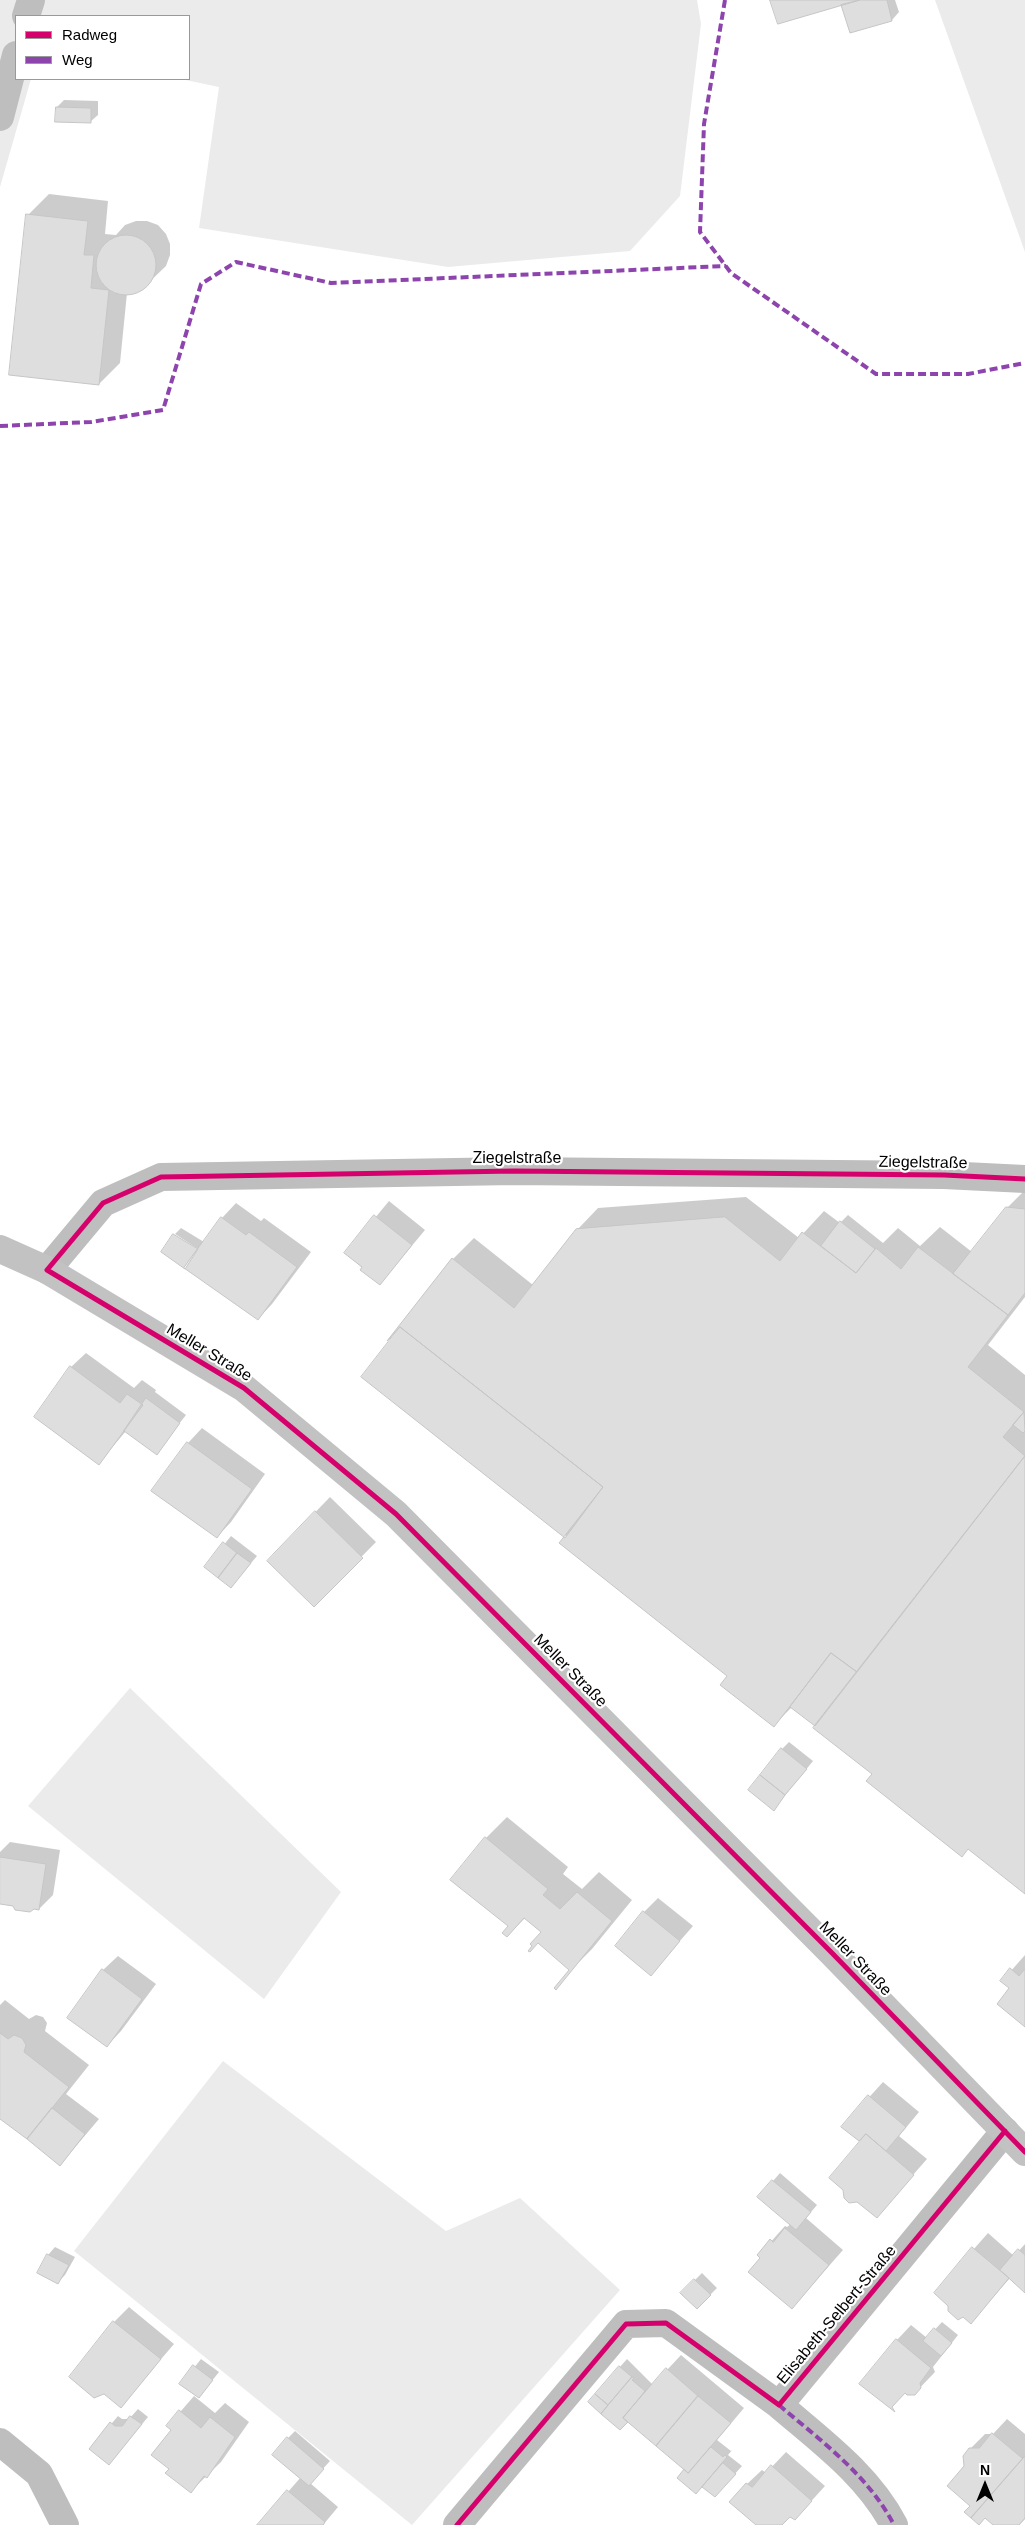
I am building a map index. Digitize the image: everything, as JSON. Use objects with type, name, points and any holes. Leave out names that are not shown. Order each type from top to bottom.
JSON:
[{"type":"main road","name":"Meller Straße","points":[[0,1250],[47,1270],[244,1388],[396,1514],[819,1940],[1025,2152]]},
{"type":"street","points":[[26,15],[31,0]]},
{"type":"street","points":[[0,117],[15,59]]},
{"type":"street","name":"Ziegelstraße","points":[[47,1270],[103,1203],[160,1176],[514,1171],[944,1175],[1025,1179]]},
{"type":"street","name":"Elisabeth-Selbert-Straße","points":[[457,2525],[626,2324],[666,2323],[779,2405],[1005,2131]]},
{"type":"street","points":[[779,2405],[849,2464],[888,2514],[894,2525]]},
{"type":"street","points":[[0,2442],[39,2474],[65,2525]]},
{"type":"shaded area","points":[[0,0],[697,0],[701,24],[680,196],[630,251],[448,267],[199,228],[219,87],[186,80],[190,80],[190,15],[15,15],[15,80],[31,80],[0,187]]},
{"type":"shaded area","points":[[935,0],[1025,0],[1025,252]]},
{"type":"shaded area","points":[[130,1688],[341,1892],[264,1999],[28,1806]]},
{"type":"shaded area","points":[[223,2061],[446,2231],[520,2198],[620,2290],[412,2525],[74,2251]]},
{"type":"building","points":[[770,0],[860,0],[778,24]]},
{"type":"building","points":[[860,0],[887,0],[892,21],[850,33],[841,5]]},
{"type":"building","points":[[56,107],[91,108],[91,123],[55,122]]},
{"type":"building","points":[[26,214],[88,221],[84,255],[94,255],[91,288],[109,290],[99,385],[9,375]]},
{"type":"building","points":[[126,235],[143,240],[151,248],[156,265],[151,282],[143,290],[126,295],[109,290],[101,282],[96,265],[101,248],[109,240]]},
{"type":"building","points":[[1006,1207],[1025,1209],[1025,1293],[1008,1315],[953,1274]]},
{"type":"building","points":[[374,1215],[412,1245],[380,1285],[360,1270],[362,1267],[344,1253]]},
{"type":"building","points":[[221,1217],[246,1235],[249,1232],[297,1267],[258,1320],[184,1268]]},
{"type":"building","points":[[725,1217],[780,1261],[802,1232],[856,1273],[876,1248],[901,1269],[918,1247],[1008,1315],[968,1367],[1024,1412],[1003,1437],[1025,1456],[857,1672],[831,1653],[774,1727],[720,1685],[727,1676],[559,1543],[603,1487],[400,1327],[387,1341],[452,1258],[514,1308],[576,1229]]},
{"type":"building","points":[[840,1221],[875,1249],[856,1273],[821,1246]]},
{"type":"building","points":[[173,1234],[198,1249],[185,1269],[161,1252]]},
{"type":"building","points":[[400,1327],[603,1487],[565,1538],[361,1377]]},
{"type":"building","points":[[70,1366],[120,1403],[127,1394],[143,1405],[99,1465],[34,1417]]},
{"type":"building","points":[[146,1398],[180,1423],[157,1455],[124,1431]]},
{"type":"building","points":[[1024,1412],[1025,1431],[1023,1433],[1013,1425]]},
{"type":"building","points":[[187,1442],[252,1489],[217,1538],[151,1491]]},
{"type":"building","points":[[1025,1456],[1025,1894],[968,1849],[962,1857],[866,1781],[872,1774],[813,1728]]},
{"type":"building","points":[[315,1511],[363,1558],[314,1607],[267,1561]]},
{"type":"building","points":[[223,1542],[237,1553],[218,1578],[204,1567]]},
{"type":"building","points":[[237,1553],[251,1563],[231,1588],[218,1578]]},
{"type":"building","points":[[831,1653],[857,1672],[815,1726],[790,1707]]},
{"type":"building","points":[[781,1748],[807,1769],[785,1795],[760,1775]]},
{"type":"building","points":[[760,1775],[785,1795],[774,1811],[748,1790]]},
{"type":"building","points":[[485,1837],[548,1889],[543,1895],[560,1909],[577,1892],[612,1921],[556,1990],[554,1988],[569,1970],[538,1943],[530,1952],[528,1951],[532,1946],[530,1944],[541,1932],[524,1918],[507,1937],[502,1933],[508,1926],[450,1880]]},
{"type":"building","points":[[0,1857],[46,1864],[39,1910],[34,1909],[30,1912],[15,1910],[13,1906],[0,1904]]},
{"type":"building","points":[[643,1911],[680,1941],[651,1976],[615,1946]]},
{"type":"building","points":[[1010,1968],[1019,1976],[1025,1969],[1025,2027],[997,2004],[1009,1988],[1000,1981]]},
{"type":"building","points":[[102,1969],[142,1999],[107,2047],[67,2018]]},
{"type":"building","points":[[0,2033],[8,2039],[14,2035],[22,2038],[26,2045],[24,2052],[69,2087],[27,2139],[0,2119]]},
{"type":"building","points":[[868,2095],[906,2127],[886,2151],[866,2134],[859,2141],[841,2127]]},
{"type":"building","points":[[52,2108],[85,2134],[60,2166],[27,2139]]},
{"type":"building","points":[[866,2134],[914,2175],[877,2218],[857,2202],[849,2203],[844,2198],[843,2190],[829,2178]]},
{"type":"building","points":[[772,2180],[811,2212],[796,2230],[757,2197]]},
{"type":"building","points":[[785,2228],[829,2265],[792,2309],[748,2272],[760,2258],[757,2255],[770,2239],[773,2242]]},
{"type":"building","points":[[972,2247],[1009,2278],[971,2324],[963,2317],[958,2320],[948,2311],[948,2306],[934,2293]]},
{"type":"building","points":[[1018,2249],[1025,2255],[1025,2293],[1000,2270]]},
{"type":"building","points":[[47,2254],[69,2265],[58,2284],[37,2273]]},
{"type":"building","points":[[694,2279],[711,2295],[697,2309],[680,2293]]},
{"type":"building","points":[[113,2321],[161,2359],[121,2408],[104,2394],[94,2398],[69,2377]]},
{"type":"building","points":[[934,2328],[952,2343],[941,2356],[923,2341]]},
{"type":"building","points":[[896,2339],[931,2368],[920,2383],[921,2388],[915,2395],[907,2395],[905,2393],[892,2407],[895,2412],[859,2384]]},
{"type":"building","points":[[193,2365],[213,2380],[199,2398],[179,2384]]},
{"type":"building","points":[[619,2366],[632,2377],[608,2405],[595,2394]]},
{"type":"building","points":[[666,2368],[698,2396],[656,2446],[623,2418]]},
{"type":"building","points":[[632,2377],[634,2378],[632,2380],[645,2391],[623,2418],[628,2422],[620,2430],[601,2414]]},
{"type":"building","points":[[595,2394],[608,2405],[601,2414],[588,2402]]},
{"type":"building","points":[[698,2396],[731,2423],[688,2473],[656,2446]]},
{"type":"building","points":[[179,2410],[201,2428],[210,2417],[235,2437],[207,2478],[204,2476],[191,2493],[165,2473],[169,2469],[151,2455],[171,2430],[166,2426]]},
{"type":"building","points":[[130,2416],[142,2424],[109,2465],[89,2449],[110,2422],[115,2426],[122,2426]]},
{"type":"building","points":[[992,2433],[1022,2458],[1025,2456],[971,2518],[964,2512],[970,2506],[947,2486],[964,2466],[963,2456],[969,2448],[979,2448]]},
{"type":"building","points":[[287,2437],[324,2469],[309,2486],[272,2455]]},
{"type":"building","points":[[711,2447],[723,2457],[725,2455],[727,2457],[696,2494],[677,2478],[684,2469],[688,2473]]},
{"type":"building","points":[[1025,2456],[1025,2518],[1019,2525],[993,2525],[985,2518],[979,2525],[971,2518]]},
{"type":"building","points":[[723,2463],[736,2474],[715,2497],[702,2487]]},
{"type":"building","points":[[771,2465],[812,2501],[795,2520],[790,2517],[782,2525],[756,2525],[729,2502],[746,2483],[752,2487]]},
{"type":"building","points":[[287,2490],[325,2522],[323,2525],[257,2525]]},
{"type":"marked path","points":[[725,0],[704,124],[700,232],[731,273],[876,374],[968,374],[1025,363]]},
{"type":"marked path","points":[[0,426],[91,422],[163,410],[201,284],[236,262],[331,283],[726,266]]},
{"type":"marked path","points":[[779,2405],[827,2446],[857,2475],[871,2490],[894,2525]]},
{"type":"cycle path","points":[[1025,1179],[944,1175],[514,1171],[161,1177],[103,1203],[47,1270],[244,1388],[396,1514],[833,1954],[1025,2152]]},
{"type":"cycle path","points":[[457,2525],[626,2324],[666,2323],[779,2405],[1005,2131]]}]
